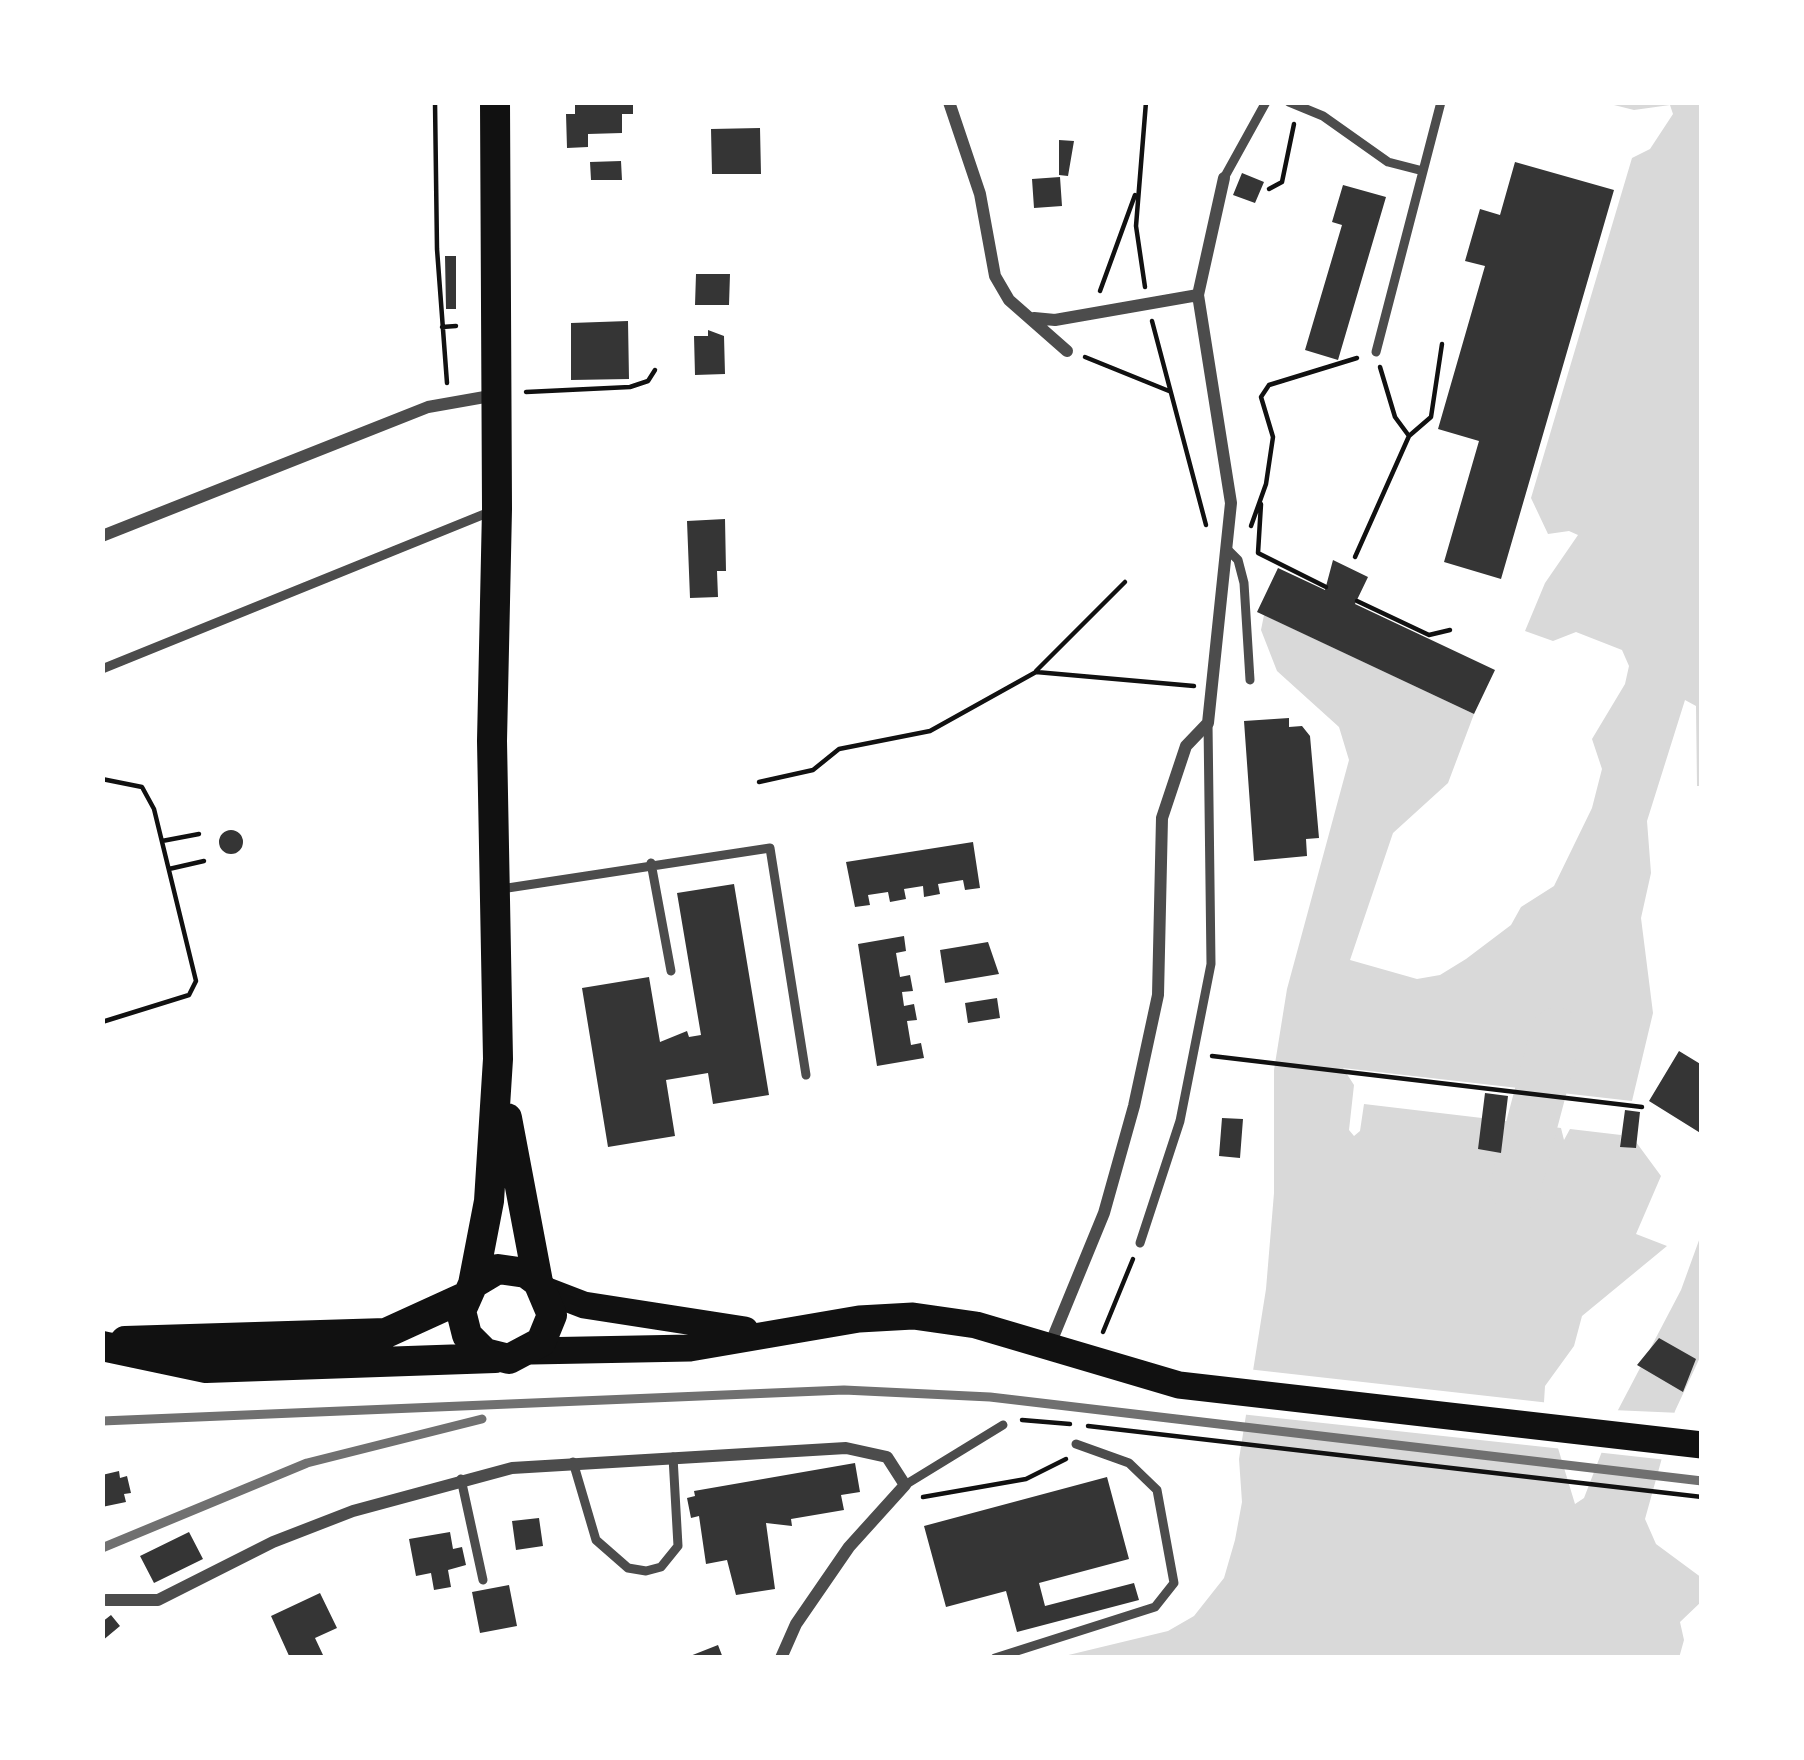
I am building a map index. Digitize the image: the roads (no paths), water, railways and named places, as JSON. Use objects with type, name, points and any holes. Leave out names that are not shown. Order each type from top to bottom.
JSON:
[{"type":"highway","points":[[495,102],[506,395],[497,509],[492,741],[498,1059],[489,1201],[461,1311],[467,1335],[496,1358]]},
{"type":"highway","points":[[102,1344],[206,1368],[496,1358],[532,1351],[549,1330],[552,1315],[519,1203],[498,1059]]},
{"type":"highway","points":[[102,1344],[386,1334],[469,1290],[498,1269],[526,1273],[542,1286]]},
{"type":"main road","points":[[542,1286],[584,1305],[766,1334]]},
{"type":"main road","points":[[532,1351],[648,1351],[913,1316],[976,1325],[1179,1385],[1702,1444]]},
{"type":"street","points":[[949,102],[980,194],[995,276],[1009,300],[1067,351]]},
{"type":"street","points":[[1049,1348],[1104,1214],[1133,1106],[1158,995],[1162,818],[1186,746],[1208,723],[1221,583],[1233,555],[1229,471],[1198,296],[1224,178]]},
{"type":"street","points":[[1033,318],[1092,314],[1198,296]]},
{"type":"street","points":[[102,536],[448,400],[506,395]]},
{"type":"street","points":[[106,1600],[158,1600],[274,1542],[461,1479],[573,1462],[871,1450],[886,1457],[905,1485],[849,1547],[796,1624],[781,1658]]},
{"type":"lane","points":[[1224,178],[1266,102]]},
{"type":"lane","points":[[1376,352],[1441,102]]},
{"type":"lane","points":[[1293,104],[1323,116],[1388,162],[1423,171]]},
{"type":"lane","points":[[102,669],[497,509]]},
{"type":"lane","points":[[1233,555],[1250,680]]},
{"type":"lane","points":[[1140,1243],[1180,1121],[1211,964],[1208,723]]},
{"type":"lane","points":[[496,890],[770,848],[806,1075]]},
{"type":"lane","points":[[651,863],[671,971]]},
{"type":"lane","points":[[905,1485],[1003,1425]]},
{"type":"lane","points":[[995,1658],[1155,1607],[1174,1583],[1157,1490],[1129,1463],[1076,1444]]},
{"type":"lane","points":[[573,1462],[596,1540],[613,1558],[646,1571],[661,1567],[678,1546],[673,1457]]},
{"type":"lane","points":[[461,1479],[483,1580]]},
{"type":"waterway","points":[[1515,1188],[1556,1033]]},
{"type":"railway","points":[[102,1421],[844,1390],[990,1397],[1702,1481]]},
{"type":"railway","points":[[102,1548],[307,1463],[482,1419]]}]
